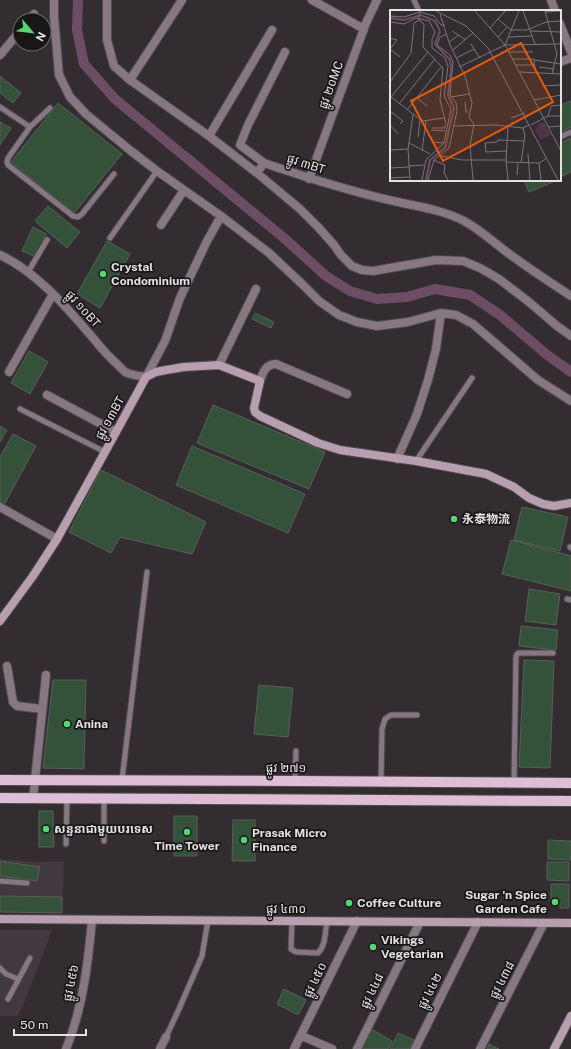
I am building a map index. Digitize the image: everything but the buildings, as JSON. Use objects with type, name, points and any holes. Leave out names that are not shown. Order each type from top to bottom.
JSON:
[{"type":"main road","name":"ផ្លូវ ២៧១","points":[[0,780],[571,783]]},
{"type":"main road","points":[[0,798],[571,800]]},
{"type":"street","points":[[54,0],[59,75],[70,96],[86,114],[157,171],[221,216],[269,253],[319,301],[339,315],[357,322],[377,326],[408,322],[441,312],[456,315],[473,324],[538,380],[571,401]]},
{"type":"street","points":[[107,0],[107,40],[114,66],[130,80],[209,136],[300,209],[352,266],[362,270],[374,271],[436,260],[463,261],[480,268],[499,279],[571,336]]},
{"type":"street","points":[[130,80],[182,0]]},
{"type":"street","points":[[312,0],[364,29]]},
{"type":"street","name":"ផ្លូវ ២០MC","points":[[309,178],[364,29],[377,0]]},
{"type":"street","points":[[551,0],[555,10]]},
{"type":"street","points":[[561,27],[571,52]]},
{"type":"street","points":[[209,136],[272,30]]},
{"type":"street","points":[[0,55],[12,41]]},
{"type":"street","name":"ផ្លូវ ៣BT","points":[[285,52],[248,125],[240,145],[264,163],[309,178],[388,200],[422,207],[465,221],[482,232],[538,275],[571,296]]},
{"type":"street","points":[[561,62],[571,58]]},
{"type":"street","points":[[257,173],[264,163]]},
{"type":"street","points":[[161,225],[184,190]]},
{"type":"street","name":"ផ្លូវ ១៣BT","points":[[1,619],[33,576],[57,539],[116,432],[165,341],[180,298],[206,243],[221,216]]},
{"type":"street","name":"ផ្លូវ ១០BT","points":[[0,255],[28,272],[52,294],[73,315],[110,358],[124,371],[136,376],[146,377]]},
{"type":"street","points":[[219,365],[256,289]]},
{"type":"street","points":[[9,372],[52,294]]},
{"type":"street","points":[[397,458],[417,414],[428,380],[436,349],[441,312]]},
{"type":"street","points":[[347,394],[276,364],[271,364],[263,372],[254,408],[255,412],[260,416],[318,443],[340,450],[416,461],[486,474],[514,487],[529,498],[543,504],[554,506],[571,503]]},
{"type":"street","points":[[146,377],[156,372],[166,370],[219,365],[260,381]]},
{"type":"street","points":[[47,395],[116,432]]},
{"type":"street","points":[[0,507],[57,539]]},
{"type":"street","points":[[7,666],[13,702],[17,706],[42,709]]},
{"type":"street","points":[[33,798],[46,675]]},
{"type":"street","name":"ផ្លូវ ៤៣០","points":[[0,919],[571,923]]},
{"type":"street","name":"ផ្លូវ ៤៥៦","points":[[66,1049],[79,1007],[87,966],[92,920]]},
{"type":"street","name":"ផ្លូវ ៤៥០","points":[[294,1049],[302,1036],[357,921]]},
{"type":"street","name":"ផ្លូវ ៤៤៨","points":[[356,1049],[420,922]]},
{"type":"street","name":"ផ្លូវ ៤៤២","points":[[415,1049],[478,922]]},
{"type":"street","name":"ផ្លូវ ៤៣៨","points":[[480,1049],[544,923]]},
{"type":"street","points":[[554,1049],[571,1016]]},
{"type":"street","points":[[302,1036],[332,1049]]},
{"type":"street","points":[[160,1049],[166,1037]]},
{"type":"lane","points":[[414,0],[419,10]]},
{"type":"lane","points":[[0,107],[30,127]]},
{"type":"lane","points":[[50,108],[30,127],[8,158],[8,165],[73,216],[78,217],[114,174]]},
{"type":"lane","points":[[561,137],[571,132]]},
{"type":"lane","points":[[110,238],[157,171]]},
{"type":"lane","points":[[28,272],[47,240]]},
{"type":"lane","points":[[416,461],[472,378]]},
{"type":"lane","points":[[20,409],[105,452]]},
{"type":"lane","points":[[122,780],[147,572]]},
{"type":"lane","points":[[514,783],[516,656],[518,653],[553,653]]},
{"type":"lane","points":[[381,782],[382,729],[385,719],[391,715],[417,715]]},
{"type":"lane","points":[[295,781],[296,751]]},
{"type":"lane","points":[[66,844],[67,799]]},
{"type":"lane","points":[[104,799],[104,841]]},
{"type":"lane","points":[[0,881],[27,883]]},
{"type":"lane","points":[[166,1037],[202,956],[208,920]]},
{"type":"lane","points":[[292,921],[291,949],[296,952],[318,953],[323,944],[327,921]]},
{"type":"lane","points":[[8,999],[30,958]]},
{"type":"lane","points":[[0,968],[6,974],[18,979]]},
{"type":"shaded area","points":[[0,859],[37,862],[64,861],[62,913],[0,912]]},
{"type":"shaded area","points":[[0,930],[52,930],[22,1008],[17,1016],[0,1016]]},
{"type":"waterway","points":[[78,0],[77,30],[84,64],[115,99],[284,238],[326,276],[350,291],[377,299],[407,297],[435,289],[470,295],[500,315],[546,354],[571,372]]},
{"type":"place","name":"Crystal Condominium","points":[[103,274]]},
{"type":"place","name":"永泰物流","points":[[454,519]]},
{"type":"place","name":"Anina","points":[[67,724]]},
{"type":"place","name":"សន្ទនាជាមួយបរទេស","points":[[46,829]]},
{"type":"place","name":"Time Tower","points":[[187,832]]},
{"type":"place","name":"Prasak Micro Finance","points":[[244,840]]},
{"type":"place","name":"Sugar 'n Spice Garden Cafe","points":[[555,902]]},
{"type":"place","name":"Coffee Culture","points":[[349,903]]},
{"type":"place","name":"Vikings Vegetarian","points":[[373,947]]}]
